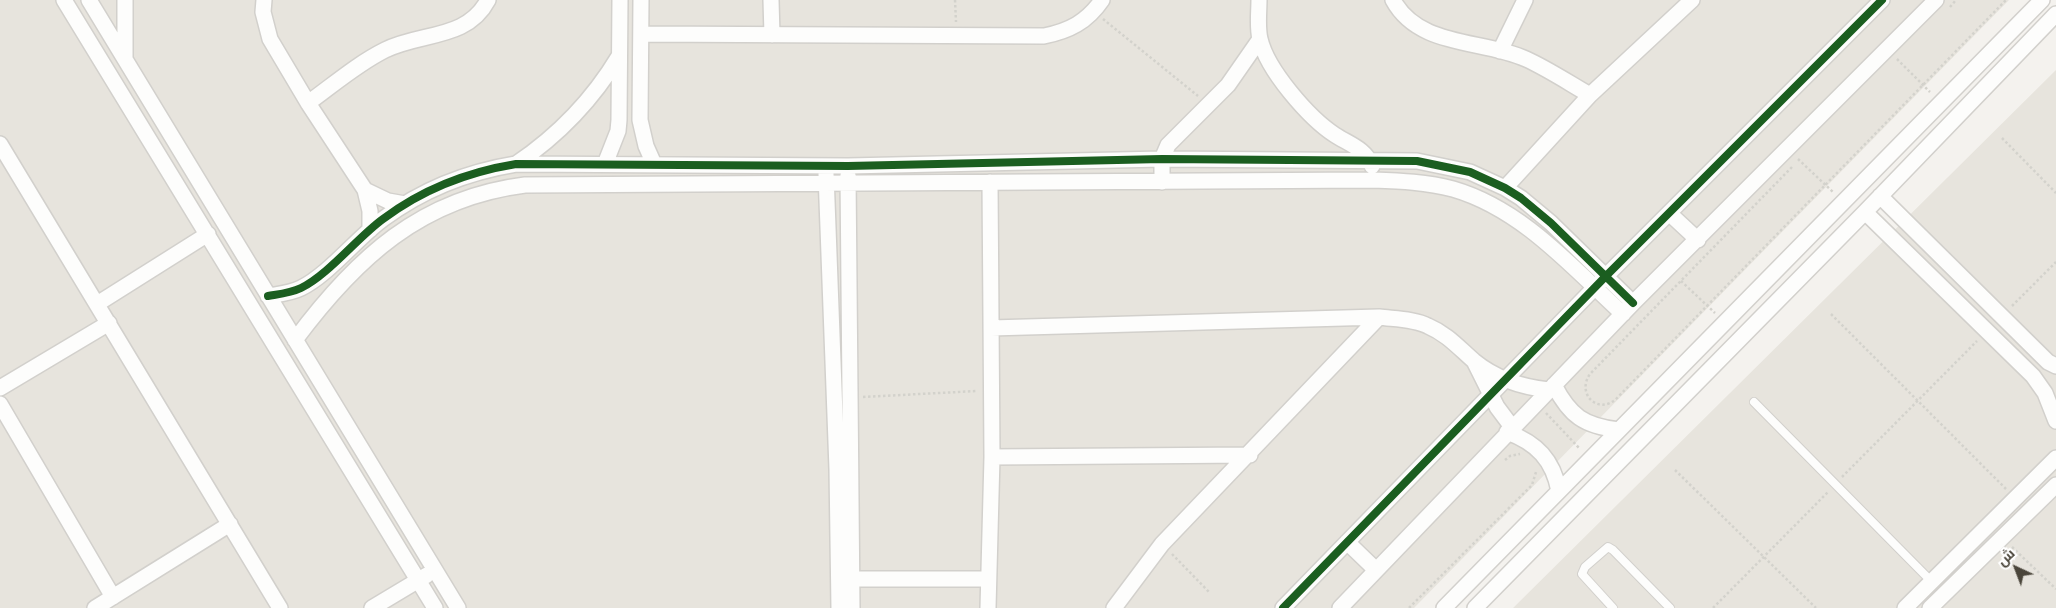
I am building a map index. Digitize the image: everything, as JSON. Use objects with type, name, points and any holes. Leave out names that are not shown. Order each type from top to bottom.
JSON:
[{"type":"street","points":[[64,0],[227,264],[435,608]]},
{"type":"street","points":[[89,0],[458,608]]},
{"type":"street","points":[[125,0],[125,61]]},
{"type":"street","points":[[264,0],[266,26],[270,39],[365,190],[370,211],[370,230]]},
{"type":"street","points":[[308,102],[383,52],[411,40],[460,28],[478,16],[488,0]]},
{"type":"street","points":[[605,164],[618,131],[620,0]]},
{"type":"street","points":[[641,0],[640,69],[642,134],[654,164]]},
{"type":"street","points":[[771,0],[772,35]]},
{"type":"street","points":[[1259,0],[1260,39],[1274,68],[1297,101],[1333,134],[1360,150],[1370,160],[1373,180]]},
{"type":"street","points":[[1393,0],[1401,15],[1418,28],[1436,35],[1525,59],[1590,96]]},
{"type":"street","points":[[1500,51],[1525,0]]},
{"type":"street","points":[[1505,188],[1590,96],[1692,0]]},
{"type":"street","points":[[1283,608],[1594,288],[1882,0]]},
{"type":"street","points":[[1340,608],[1628,308],[1936,0]]},
{"type":"street","points":[[1444,608],[2042,0]]},
{"type":"street","points":[[640,34],[1044,36],[1071,28],[1098,6]]},
{"type":"street","points":[[1475,608],[1865,212],[2056,14]]},
{"type":"street","points":[[1162,182],[1162,159],[1173,138],[1210,106],[1234,78],[1260,39]]},
{"type":"street","points":[[619,62],[640,69]]},
{"type":"street","points":[[516,164],[557,134],[575,116],[619,62]]},
{"type":"street","points":[[0,144],[280,608]]},
{"type":"street","points":[[268,296],[292,291],[311,282],[370,230],[405,204],[453,180],[516,164],[848,166],[1162,159],[1399,160],[1435,163],[1470,172],[1505,188],[1537,210],[1606,276],[1628,308]]},
{"type":"street","points":[[826,166],[836,459],[838,608]]},
{"type":"street","points":[[848,166],[852,608]]},
{"type":"street","points":[[295,340],[336,288],[377,248],[412,222],[469,196],[525,185],[1373,180],[1433,185],[1462,192],[1490,204],[1525,226],[1594,288],[1628,308]]},
{"type":"street","points":[[988,608],[992,458],[990,182]]},
{"type":"street","points":[[365,190],[388,201],[405,204]]},
{"type":"street","points":[[1880,196],[2052,364],[2033,376]]},
{"type":"street","points":[[1865,212],[2033,376],[2045,393],[2056,420]]},
{"type":"street","points":[[1669,213],[1698,240]]},
{"type":"street","points":[[96,304],[208,234]]},
{"type":"street","points":[[227,264],[243,255]]},
{"type":"street","points":[[991,328],[1379,317],[1426,324],[1445,334],[1473,359],[1506,380],[1552,387],[1564,404],[1579,419],[1598,428],[1619,430]]},
{"type":"street","points":[[1114,608],[1162,544],[1250,455],[1379,317]]},
{"type":"street","points":[[0,388],[108,323]]},
{"type":"street","points":[[1473,359],[1510,430],[1532,444],[1556,472],[1559,491]]},
{"type":"street","points":[[0,404],[113,597]]},
{"type":"street","points":[[992,458],[1250,455]]},
{"type":"street","points":[[1905,608],[2056,458]]},
{"type":"street","points":[[1930,608],[2056,485]]},
{"type":"street","points":[[95,608],[230,524]]},
{"type":"street","points":[[1347,542],[1376,570]]},
{"type":"street","points":[[372,608],[435,570]]},
{"type":"street","points":[[852,579],[988,579]]},
{"type":"lane","points":[[1754,402],[1932,582]]},
{"type":"lane","points":[[1613,608],[1582,574],[1585,567],[1608,547],[1670,608]]},
{"type":"path","points":[[955,0],[956,36]]},
{"type":"path","points":[[1680,281],[1590,374],[1584,385],[1591,402],[1601,406],[1612,403],[2006,0]]},
{"type":"path","points":[[1098,6],[1210,106]]},
{"type":"path","points":[[1887,49],[1941,103]]},
{"type":"path","points":[[2002,138],[2056,193]]},
{"type":"path","points":[[1788,150],[1844,202]]},
{"type":"path","points":[[2002,316],[2056,262]]},
{"type":"path","points":[[1668,270],[1725,323]]},
{"type":"path","points":[[1832,314],[2016,499]]},
{"type":"path","points":[[1713,608],[1987,331]]},
{"type":"path","points":[[851,398],[992,391]]},
{"type":"path","points":[[1536,403],[1590,459]]},
{"type":"path","points":[[1498,466],[1510,456],[1525,456]]},
{"type":"path","points":[[1409,608],[1532,485],[1536,468]]},
{"type":"path","points":[[1675,470],[1816,608]]},
{"type":"path","points":[[2002,538],[2056,589]]},
{"type":"path","points":[[1162,544],[1209,592]]},
{"type":"shaded area","points":[[0,0],[2009,0],[1414,608],[0,608]]},
{"type":"shaded area","points":[[2056,70],[2056,608],[1513,608],[1730,393]]},
{"type":"cycle path","points":[[1283,608],[1606,276],[1882,0]]},
{"type":"cycle path","points":[[268,296],[293,291],[311,282],[373,227],[398,208],[414,199],[463,177],[516,164],[848,166],[1162,159],[1417,161],[1470,172],[1505,188],[1521,198],[1551,223],[1633,303]]}]
